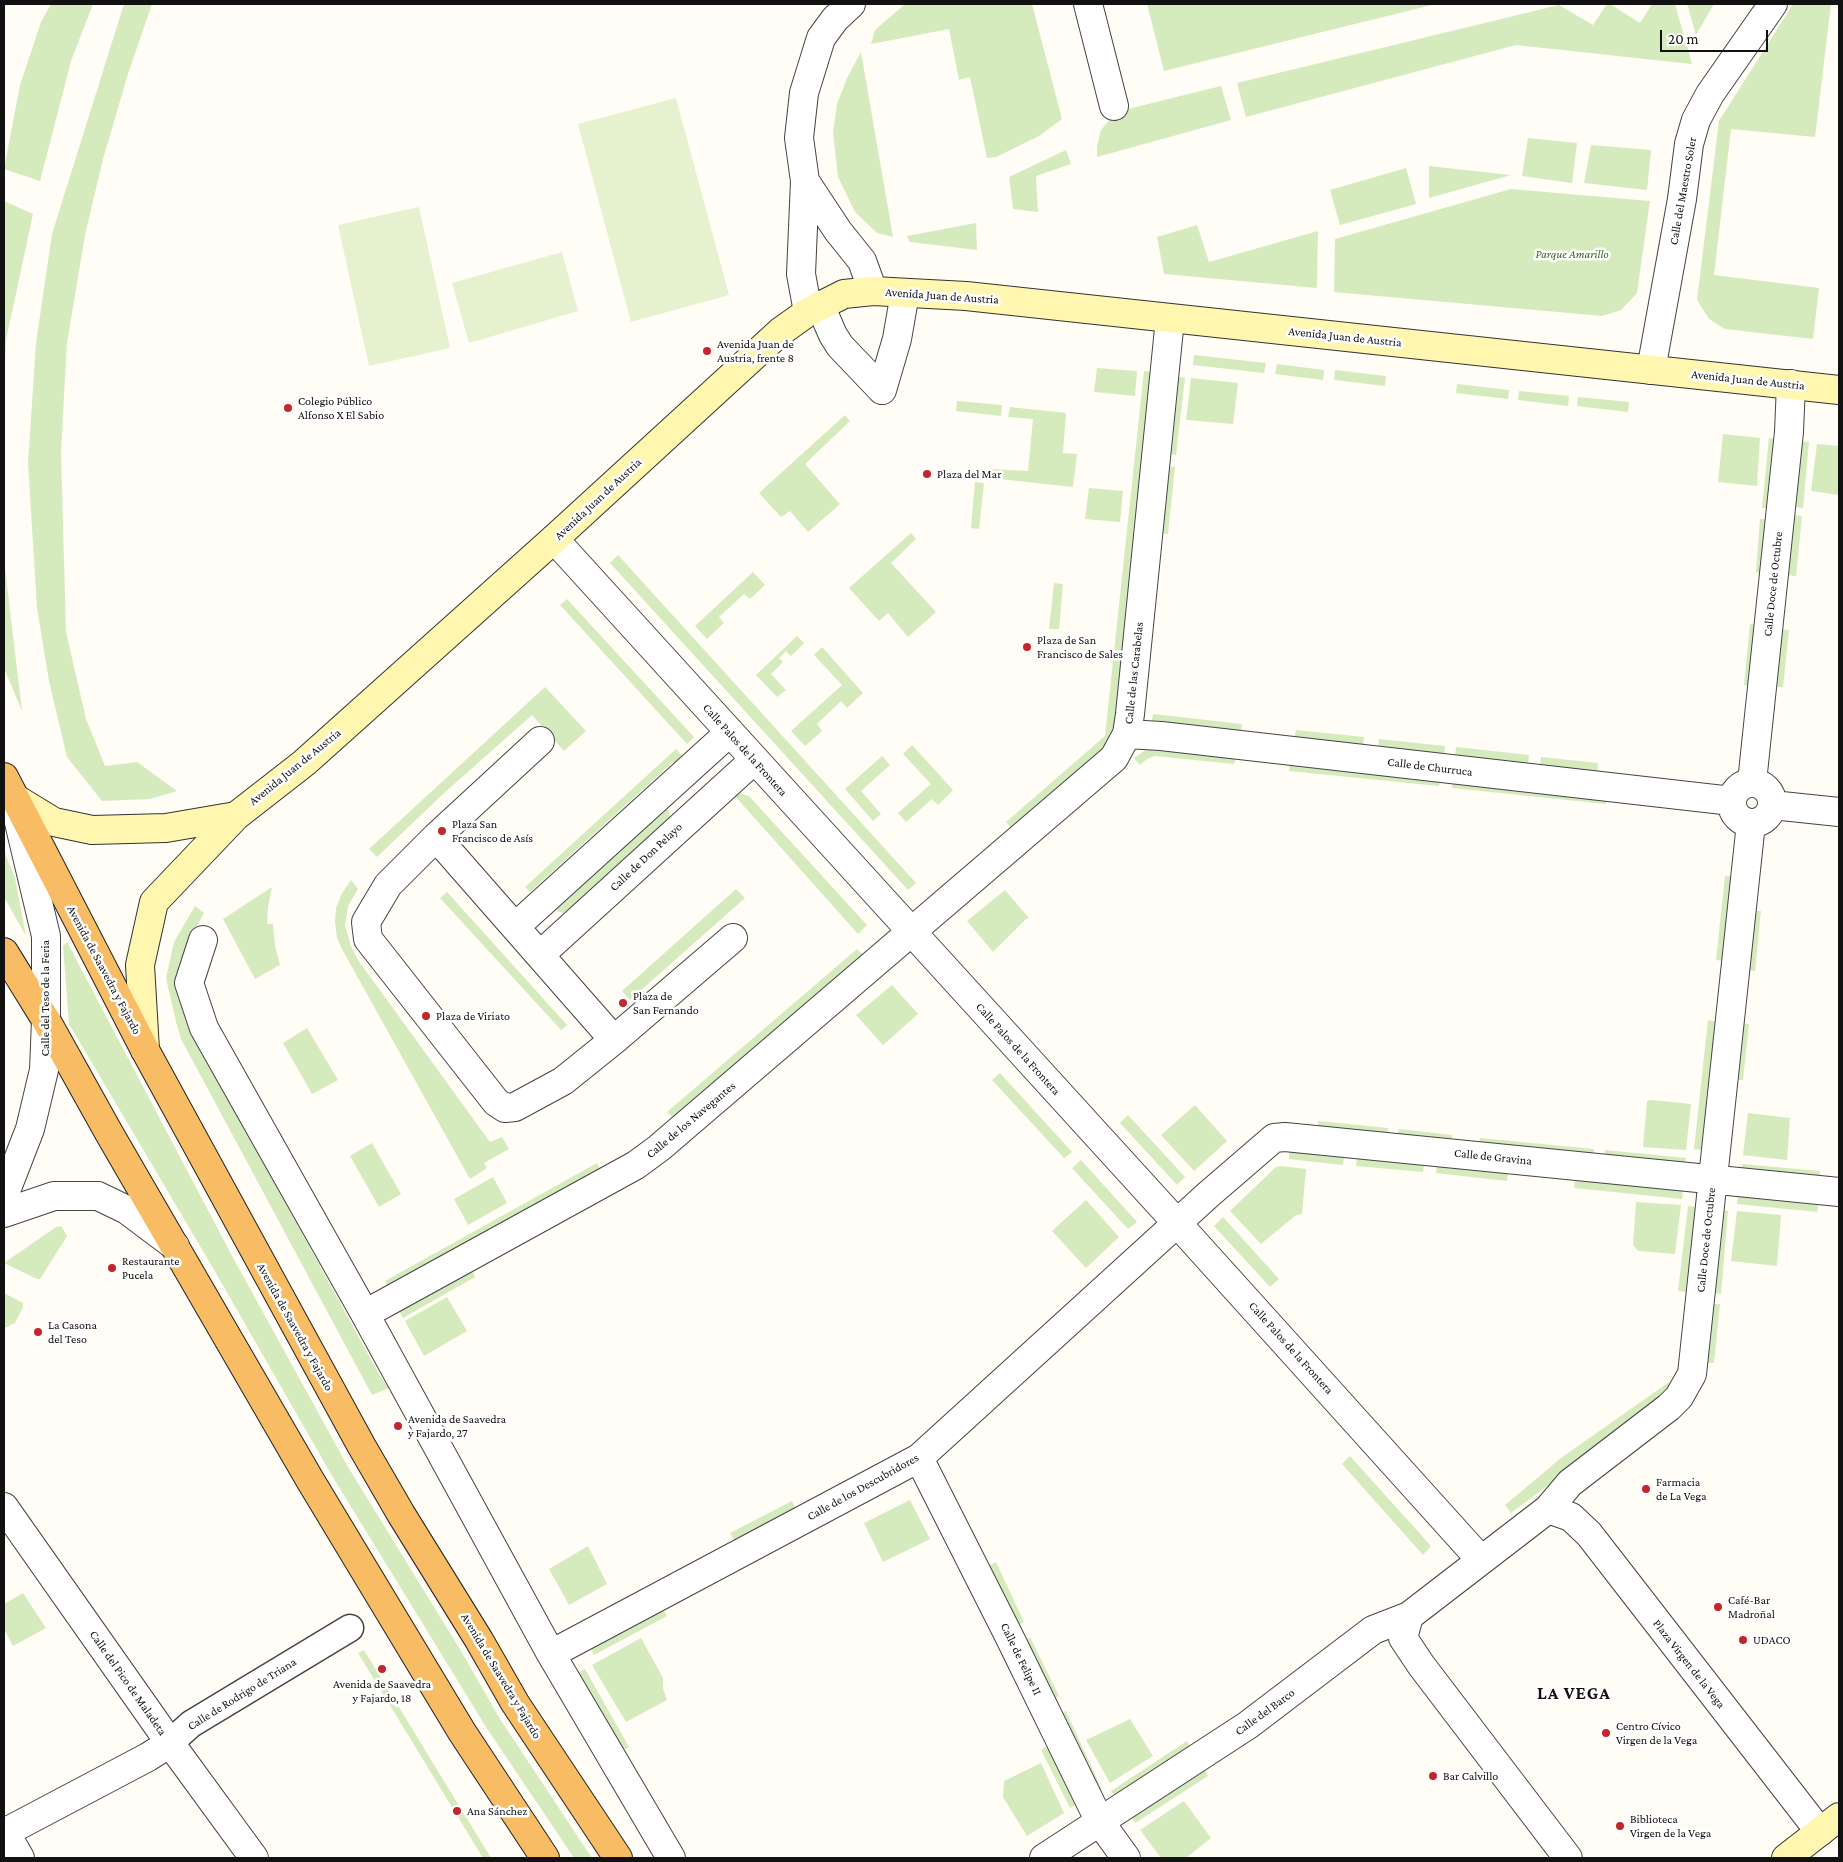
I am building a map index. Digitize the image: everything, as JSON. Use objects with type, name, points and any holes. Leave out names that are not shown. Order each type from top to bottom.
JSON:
[{"type":"highway","name":"Avenida de Saavedra y Fajardo","points":[[8,787],[250,1244],[391,1497],[516,1704],[618,1858]]},
{"type":"highway","points":[[4,952],[46,1020],[108,1133],[310,1480],[462,1732],[545,1858]]},
{"type":"main road","name":"Avenida Juan de Austria","points":[[146,1050],[140,966],[154,902],[236,816],[304,763],[554,540],[780,332],[814,308],[844,294],[873,291],[966,296],[1839,390]]},
{"type":"main road","name":"Avenida Juan de Austria","points":[[8,787],[54,822],[92,830],[166,828],[236,816]]},
{"type":"main road","points":[[1786,1858],[1830,1824]]},
{"type":"street","points":[[852,4],[835,19],[821,38],[804,93],[799,138],[805,181],[800,274],[814,308],[837,340],[882,390],[897,339],[905,293]]},
{"type":"street","points":[[1088,4],[1114,106]]},
{"type":"street","name":"Calle del Maestro Soler","points":[[1651,370],[1682,199],[1689,144],[1696,120],[1710,94],[1773,4]]},
{"type":"street","points":[[805,181],[838,231],[862,261],[873,291]]},
{"type":"street","name":"Calle de las Carabelas","points":[[911,931],[1114,758],[1127,734],[1170,319]]},
{"type":"street","name":"Calle Doce de Octubre","points":[[1752,782],[1789,432],[1791,384]]},
{"type":"street","name":"Calle Palos de la Frontera","points":[[554,540],[1177,1223],[1480,1560]]},
{"type":"street","points":[[527,940],[730,732]]},
{"type":"street","name":"Calle de Churruca","points":[[1127,734],[1160,736],[1732,801]]},
{"type":"street","points":[[540,741],[436,837],[388,885],[366,922],[368,939],[496,1102],[505,1108],[516,1106],[563,1080],[614,1040],[733,938]]},
{"type":"street","name":"Calle de Don Pelayo","points":[[527,940],[754,760]]},
{"type":"street","points":[[1752,782],[1767,789],[1771,796],[1772,805],[1767,816],[1760,821],[1751,823],[1738,818],[1732,801],[1740,787],[1752,782]]},
{"type":"street","name":"Calle del Teso de la Feria","points":[[4,1196],[30,1129],[44,1070],[46,1020],[46,936],[8,787]]},
{"type":"street","points":[[1772,805],[1839,812]]},
{"type":"street","name":"Calle Doce de Octubre","points":[[1480,1560],[1548,1509],[1570,1483],[1669,1406],[1679,1397],[1692,1374],[1751,823]]},
{"type":"street","points":[[436,837],[614,1040]]},
{"type":"street","name":"Calle de los Navegantes","points":[[365,1314],[636,1165],[659,1148],[911,931]]},
{"type":"street","points":[[203,940],[190,983],[204,1028],[365,1314],[552,1654],[671,1858]]},
{"type":"street","name":"Calle de Gravina","points":[[1177,1223],[1274,1138],[1295,1138],[1839,1192]]},
{"type":"street","points":[[4,1213],[54,1196],[98,1196],[127,1210],[175,1246]]},
{"type":"street","name":"Calle de los Descubridores","points":[[552,1654],[919,1458],[1177,1223]]},
{"type":"street","name":"Calle de Felipe II","points":[[919,1458],[1100,1822],[1126,1858]]},
{"type":"street","name":"Calle del Pico de Maladeta","points":[[4,1508],[170,1743],[254,1858]]},
{"type":"street","name":"Plaza Virgen de la Vega","points":[[1548,1509],[1570,1517],[1589,1534],[1830,1824]]},
{"type":"street","name":"Calle del Barco","points":[[1044,1858],[1248,1725],[1372,1630],[1409,1616],[1480,1560]]},
{"type":"street","points":[[1409,1616],[1403,1638],[1421,1665],[1568,1858]]},
{"type":"street","name":"Calle de Rodrigo de Triana","points":[[4,1832],[148,1757],[170,1743],[191,1724],[350,1628]]},
{"type":"street","points":[[4,1832],[20,1858]]},
{"type":"green space","points":[[51,4],[93,4],[71,61],[40,181],[4,169],[20,85],[41,22]]},
{"type":"green space","points":[[124,4],[152,4],[128,74],[103,159],[85,235],[67,343],[61,452],[66,632],[86,719],[105,766],[137,762],[177,791],[150,799],[102,801],[67,757],[49,681],[37,608],[28,463],[36,343],[52,234]]},
{"type":"green space","points":[[905,4],[1032,4],[1062,119],[1039,136],[996,157],[987,158],[970,77],[959,80],[949,29],[871,44],[875,30]]},
{"type":"green space","points":[[1147,4],[1436,4],[1164,71]]},
{"type":"green space","points":[[1607,4],[1640,23],[1652,4],[1675,4],[1692,64],[1516,45],[1246,117],[1237,83],[1559,5],[1593,25]]},
{"type":"green space","points":[[1687,4],[1714,4],[1696,35]]},
{"type":"green space","points":[[1793,4],[1831,4],[1815,137],[1731,129],[1714,275],[1819,288],[1813,339],[1725,329],[1709,319],[1697,300],[1719,121]]},
{"type":"green space","points":[[861,52],[893,237],[877,233],[855,212],[838,177],[833,132],[837,104],[847,78]]},
{"type":"green space","points":[[1221,86],[1231,120],[1097,157],[1097,146],[1101,130],[1116,112]]},
{"type":"green space","points":[[676,98],[729,295],[631,322],[578,124]]},
{"type":"green space","points":[[1528,138],[1577,143],[1572,183],[1522,176]]},
{"type":"green space","points":[[1591,145],[1651,150],[1647,190],[1584,183]]},
{"type":"green space","points":[[1066,150],[1071,164],[1036,176],[1038,212],[1013,209],[1009,177]]},
{"type":"green space","points":[[1429,166],[1511,175],[1429,198]]},
{"type":"green space","points":[[1406,168],[1416,204],[1340,225],[1330,190]]},
{"type":"green space","name":"Parque Amarillo","points":[[1511,189],[1650,201],[1637,293],[1621,310],[1602,316],[1334,292],[1335,239]]},
{"type":"green space","points":[[4,201],[33,214],[6,340],[4,386]]},
{"type":"green space","points":[[419,207],[450,348],[369,366],[338,225]]},
{"type":"green space","points":[[976,223],[977,250],[910,242],[907,236]]},
{"type":"green space","points":[[1197,225],[1209,262],[1318,231],[1317,288],[1164,274],[1157,237]]},
{"type":"green space","points":[[562,252],[578,311],[469,343],[452,283]]},
{"type":"green space","points":[[1194,355],[1266,363],[1264,373],[1193,365]]},
{"type":"green space","points":[[1277,364],[1324,370],[1323,380],[1275,374]]},
{"type":"green space","points":[[1097,368],[1137,371],[1135,396],[1094,392]]},
{"type":"green space","points":[[1335,370],[1386,376],[1385,386],[1334,380]]},
{"type":"green space","points":[[1144,371],[1152,372],[1116,725],[1109,747],[1013,831],[1006,822],[1105,736]]},
{"type":"green space","points":[[1174,376],[1185,378],[1176,455],[1165,453]]},
{"type":"green space","points":[[1191,378],[1238,383],[1233,424],[1186,420]]},
{"type":"green space","points":[[1457,384],[1509,390],[1508,399],[1456,393]]},
{"type":"green space","points":[[1519,391],[1569,396],[1568,406],[1518,400]]},
{"type":"green space","points":[[1578,397],[1629,402],[1628,412],[1577,406]]},
{"type":"green space","points":[[957,401],[1002,405],[1001,416],[956,411]]},
{"type":"green space","points":[[1010,407],[1066,413],[1063,453],[1077,454],[1073,487],[990,478],[992,469],[1028,471],[1033,419],[1008,417]]},
{"type":"green space","points":[[845,415],[850,421],[805,464],[840,504],[808,532],[790,511],[781,517],[759,493]]},
{"type":"green space","points":[[1723,434],[1760,438],[1757,486],[1718,482]]},
{"type":"green space","points":[[1769,438],[1779,439],[1771,508],[1762,508]]},
{"type":"green space","points":[[1800,441],[1809,442],[1803,508],[1794,507]]},
{"type":"green space","points":[[1817,444],[1839,446],[1839,495],[1811,491]]},
{"type":"green space","points":[[1164,466],[1175,467],[1168,534],[1157,533]]},
{"type":"green space","points":[[975,482],[984,483],[979,529],[971,528]]},
{"type":"green space","points":[[1089,488],[1123,491],[1120,522],[1085,519]]},
{"type":"green space","points":[[1793,515],[1802,516],[1796,576],[1786,575]]},
{"type":"green space","points":[[1760,519],[1769,519],[1764,573],[1756,572]]},
{"type":"green space","points":[[4,532],[5,568],[22,711],[4,668]]},
{"type":"green space","points":[[911,533],[916,539],[891,563],[936,612],[908,637],[888,613],[879,621],[849,588]]},
{"type":"green space","points":[[618,555],[916,883],[908,890],[610,563]]},
{"type":"green space","points":[[753,572],[765,585],[750,599],[744,594],[719,617],[724,623],[707,639],[695,626]]},
{"type":"green space","points":[[1054,583],[1063,584],[1059,629],[1049,629]]},
{"type":"green space","points":[[567,599],[694,737],[687,744],[560,605]]},
{"type":"green space","points":[[1750,624],[1759,625],[1752,686],[1744,685]]},
{"type":"green space","points":[[1781,629],[1789,630],[1783,687],[1775,687]]},
{"type":"green space","points":[[797,636],[804,643],[791,656],[786,651],[779,658],[783,662],[771,674],[786,690],[777,697],[756,675]]},
{"type":"green space","points":[[822,647],[863,693],[847,708],[841,701],[817,724],[822,731],[805,746],[791,731],[842,685],[814,655]]},
{"type":"green space","points":[[545,687],[586,731],[564,751],[532,715],[443,794],[377,857],[369,849]]},
{"type":"green space","points":[[1153,714],[1242,724],[1241,734],[1151,725]]},
{"type":"green space","points":[[1296,730],[1364,737],[1363,747],[1294,739]]},
{"type":"green space","points":[[1379,739],[1445,746],[1444,756],[1378,750]]},
{"type":"green space","points":[[912,745],[953,790],[938,805],[932,799],[906,822],[898,813],[931,784],[903,754]]},
{"type":"green space","points":[[1456,747],[1529,755],[1528,766],[1455,757]]},
{"type":"green space","points":[[1156,748],[1236,758],[1234,764],[1155,756],[1147,759],[1140,765],[1134,758],[1147,749]]},
{"type":"green space","points":[[676,749],[687,761],[679,768],[673,762],[530,892],[525,887]]},
{"type":"green space","points":[[882,756],[890,765],[861,791],[881,814],[873,821],[845,789]]},
{"type":"green space","points":[[1541,757],[1598,763],[1597,774],[1540,767]]},
{"type":"green space","points":[[1290,763],[1440,779],[1439,786],[1289,771]]},
{"type":"green space","points":[[1453,781],[1607,797],[1606,804],[1452,788]]},
{"type":"green space","points":[[739,793],[749,796],[867,925],[858,934],[734,795]]},
{"type":"green space","points":[[664,809],[669,810],[670,816],[668,821],[569,909],[563,913],[557,911],[557,906]]},
{"type":"green space","points":[[4,851],[15,878],[26,936],[4,897]]},
{"type":"green space","points":[[1725,876],[1733,877],[1724,961],[1716,960]]},
{"type":"green space","points":[[351,880],[358,889],[348,906],[345,926],[351,946],[358,960],[490,1142],[502,1137],[509,1149],[484,1163],[487,1168],[470,1179],[337,938],[336,908],[341,895]]},
{"type":"green space","points":[[272,887],[267,924],[273,924],[275,946],[280,965],[255,979],[223,919]]},
{"type":"green space","points":[[736,889],[745,898],[630,1000],[622,991]]},
{"type":"green space","points":[[1005,890],[1029,918],[993,952],[967,921]]},
{"type":"green space","points":[[447,892],[567,1025],[561,1030],[440,898]]},
{"type":"green space","points":[[195,906],[204,913],[187,945],[180,992],[189,1026],[380,1376],[389,1388],[372,1395],[181,1039],[166,978],[174,942]]},
{"type":"green space","points":[[1752,911],[1761,911],[1755,971],[1746,970]]},
{"type":"green space","points":[[67,942],[231,1254],[348,1467],[461,1651],[500,1719],[592,1858],[574,1858],[486,1727],[331,1474],[213,1268],[69,1024],[63,946]]},
{"type":"green space","points":[[857,949],[864,956],[674,1119],[667,1112]]},
{"type":"green space","points":[[892,985],[918,1014],[883,1045],[856,1015]]},
{"type":"green space","points":[[1708,1020],[1717,1022],[1703,1150],[1694,1149]]},
{"type":"green space","points":[[1740,1023],[1749,1024],[1743,1080],[1734,1080]]},
{"type":"green space","points":[[307,1028],[338,1080],[312,1094],[283,1043]]},
{"type":"green space","points":[[1000,1073],[1072,1152],[1064,1158],[992,1080]]},
{"type":"green space","points":[[1647,1101],[1691,1104],[1686,1150],[1643,1147]]},
{"type":"green space","points":[[1195,1105],[1227,1141],[1194,1171],[1161,1135]]},
{"type":"green space","points":[[1748,1113],[1790,1118],[1787,1160],[1743,1155]]},
{"type":"green space","points":[[1128,1115],[1185,1177],[1177,1185],[1120,1123]]},
{"type":"green space","points":[[1318,1121],[1388,1128],[1387,1137],[1318,1130]]},
{"type":"green space","points":[[1399,1129],[1452,1135],[1452,1144],[1397,1138]]},
{"type":"green space","points":[[1480,1138],[1594,1149],[1593,1157],[1480,1147]]},
{"type":"green space","points":[[372,1143],[401,1194],[379,1207],[350,1156]]},
{"type":"green space","points":[[1605,1150],[1686,1158],[1685,1167],[1604,1159]]},
{"type":"green space","points":[[1289,1151],[1344,1156],[1343,1165],[1289,1159]]},
{"type":"green space","points":[[1357,1158],[1424,1164],[1423,1172],[1356,1166]]},
{"type":"green space","points":[[1081,1160],[1137,1222],[1128,1229],[1072,1168]]},
{"type":"green space","points":[[597,1163],[601,1171],[389,1288],[385,1281]]},
{"type":"green space","points":[[1742,1164],[1820,1171],[1819,1180],[1742,1172]]},
{"type":"green space","points":[[1437,1165],[1508,1172],[1507,1181],[1436,1173]]},
{"type":"green space","points":[[1276,1167],[1306,1169],[1302,1214],[1296,1215],[1261,1244],[1230,1211]]},
{"type":"green space","points":[[493,1177],[507,1203],[468,1225],[454,1199]]},
{"type":"green space","points":[[1575,1179],[1683,1189],[1682,1199],[1574,1188]]},
{"type":"green space","points":[[1738,1195],[1819,1203],[1817,1212],[1737,1204]]},
{"type":"green space","points":[[1086,1200],[1119,1237],[1086,1268],[1052,1231]]},
{"type":"green space","points":[[1636,1202],[1681,1205],[1675,1254],[1638,1251],[1633,1245]]},
{"type":"green space","points":[[1688,1206],[1697,1207],[1687,1292],[1678,1291]]},
{"type":"green space","points":[[1721,1210],[1728,1211],[1721,1294],[1713,1293]]},
{"type":"green space","points":[[1737,1211],[1781,1215],[1777,1266],[1731,1261]]},
{"type":"green space","points":[[1223,1217],[1279,1279],[1270,1287],[1214,1226]]},
{"type":"green space","points":[[61,1226],[67,1236],[40,1279],[4,1263],[56,1227]]},
{"type":"green space","points":[[471,1268],[475,1277],[403,1318],[398,1309]]},
{"type":"green space","points":[[4,1293],[23,1303],[23,1307],[15,1323],[4,1328]]},
{"type":"green space","points":[[447,1297],[467,1331],[424,1356],[405,1321]]},
{"type":"green space","points":[[1711,1304],[1720,1304],[1714,1363],[1705,1363]]},
{"type":"green space","points":[[1669,1382],[1670,1386],[1661,1401],[1511,1513],[1505,1505],[1561,1458]]},
{"type":"green space","points":[[1350,1456],[1431,1546],[1423,1555],[1342,1464]]},
{"type":"green space","points":[[910,1500],[930,1539],[883,1562],[864,1523]]},
{"type":"green space","points":[[792,1501],[796,1509],[734,1540],[730,1533]]},
{"type":"green space","points":[[588,1546],[607,1584],[569,1605],[549,1569]]},
{"type":"green space","points":[[996,1562],[1024,1622],[1016,1627],[986,1567]]},
{"type":"green space","points":[[23,1593],[46,1628],[13,1646],[4,1629],[4,1604]]},
{"type":"green space","points":[[663,1609],[667,1616],[594,1655],[590,1648]]},
{"type":"green space","points":[[1030,1637],[1059,1696],[1051,1700],[1023,1641]]},
{"type":"green space","points":[[641,1638],[663,1678],[663,1688],[667,1700],[626,1722],[592,1665]]},
{"type":"green space","points":[[364,1650],[491,1858],[483,1858],[358,1653]]},
{"type":"green space","points":[[585,1669],[629,1747],[622,1751],[578,1673]]},
{"type":"green space","points":[[1066,1711],[1102,1790],[1095,1793],[1059,1714]]},
{"type":"green space","points":[[1130,1719],[1153,1756],[1110,1783],[1086,1740]]},
{"type":"green space","points":[[1187,1741],[1191,1748],[1116,1798],[1111,1791]]},
{"type":"green space","points":[[1049,1745],[1077,1804],[1070,1808],[1041,1750]]},
{"type":"green space","points":[[1041,1763],[1064,1813],[1027,1836],[1003,1797],[1004,1781]]},
{"type":"green space","points":[[1204,1768],[1208,1776],[1135,1823],[1130,1814]]},
{"type":"green space","points":[[1184,1801],[1211,1838],[1186,1858],[1161,1858],[1140,1830]]},
{"type":"place","name":"Avenida Juan de Austria, frente 8","points":[[707,351]]},
{"type":"place","name":"Colegio Público Alfonso X El Sabio","points":[[288,408]]},
{"type":"place","name":"Plaza del Mar","points":[[927,474]]},
{"type":"place","name":"Plaza de San Francisco de Sales","points":[[1027,647]]},
{"type":"place","name":"Plaza San Francisco de Asís","points":[[442,831]]},
{"type":"place","name":"Plaza de San Fernando","points":[[623,1003]]},
{"type":"place","name":"Plaza de Viriato","points":[[426,1016]]},
{"type":"place","name":"Restaurante Pucela","points":[[112,1268]]},
{"type":"place","name":"La Casona del Teso","points":[[38,1332]]},
{"type":"place","name":"Avenida de Saavedra y Fajardo, 27","points":[[398,1426]]},
{"type":"place","name":"Farmacia de La Vega","points":[[1646,1489]]},
{"type":"place","name":"Café-Bar Madroñal","points":[[1718,1607]]},
{"type":"place","name":"UDACO","points":[[1743,1640]]},
{"type":"place","name":"Avenida de Saavedra y Fajardo, 18","points":[[382,1669]]},
{"type":"place","name":"Centro Cívico Virgen de la Vega","points":[[1606,1733]]},
{"type":"place","name":"Bar Calvillo","points":[[1433,1776]]},
{"type":"place","name":"Ana Sánchez","points":[[457,1811]]},
{"type":"place","name":"Biblioteca Virgen de la Vega","points":[[1620,1826]]},
{"type":"district","name":"LA VEGA","points":[[1574,1693]]}]
